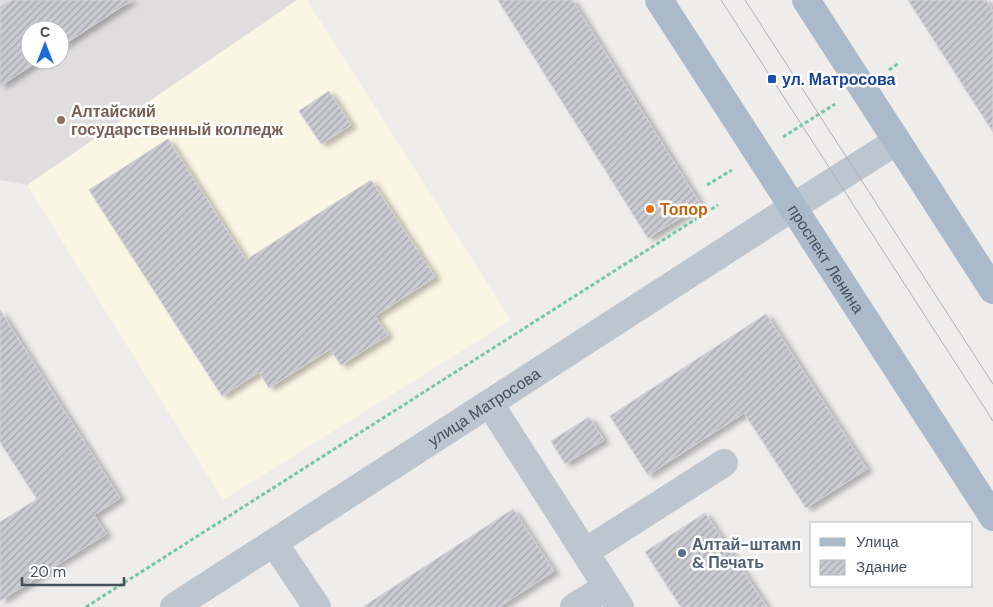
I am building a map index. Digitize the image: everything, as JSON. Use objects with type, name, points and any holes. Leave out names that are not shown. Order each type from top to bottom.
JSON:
[{"type":"main road","name":"проспект Ленина","points":[[659,0],[993,517]]},
{"type":"main road","points":[[806,0],[993,290]]},
{"type":"street","name":"улица Матросова","points":[[174,607],[793,207],[897,142]]},
{"type":"street","points":[[490,404],[613,597],[574,607]]},
{"type":"street","points":[[585,552],[724,463]]},
{"type":"street","points":[[274,543],[317,607]]},
{"type":"path","points":[[707,186],[899,63]]},
{"type":"path","points":[[86,607],[718,206]]},
{"type":"shaded area","name":"Алтайский государственный колледж","points":[[0,0],[297,0],[27,185],[0,180]]},
{"type":"shaded area","points":[[297,0],[307,0],[511,320],[223,500],[27,185]]},
{"type":"building","points":[[12,0],[132,0],[70,40],[70,20],[20,20],[20,70],[25,70],[0,86],[0,7]]},
{"type":"building","points":[[498,0],[572,0],[701,205],[648,238]]},
{"type":"building","points":[[908,0],[986,0],[993,11],[993,132]]},
{"type":"building","points":[[329,91],[351,125],[321,144],[299,111]]},
{"type":"building","points":[[168,139],[246,260],[371,180],[435,277],[375,316],[388,335],[341,365],[330,349],[269,388],[259,372],[222,396],[89,190]]},
{"type":"building","points":[[0,310],[120,498],[94,515],[106,534],[0,601],[0,522],[37,499],[0,442]]},
{"type":"building","points":[[766,314],[867,469],[806,508],[744,413],[648,475],[610,416]]},
{"type":"building","points":[[589,417],[604,440],[565,464],[551,441]]},
{"type":"building","points":[[513,509],[554,571],[499,607],[363,607]]},
{"type":"building","points":[[705,513],[767,607],[681,607],[645,552]]},
{"type":"tram line","points":[[721,0],[993,421]]},
{"type":"tram line","points":[[745,0],[993,384]]},
{"type":"place","name":"ул. Матросова","points":[[772,79]]},
{"type":"place","name":"Алтайский государственный колледж","points":[[61,120]]},
{"type":"place","name":"Топор","points":[[650,209]]},
{"type":"place","name":"Алтай-штамп & Печать","points":[[682,553]]}]
